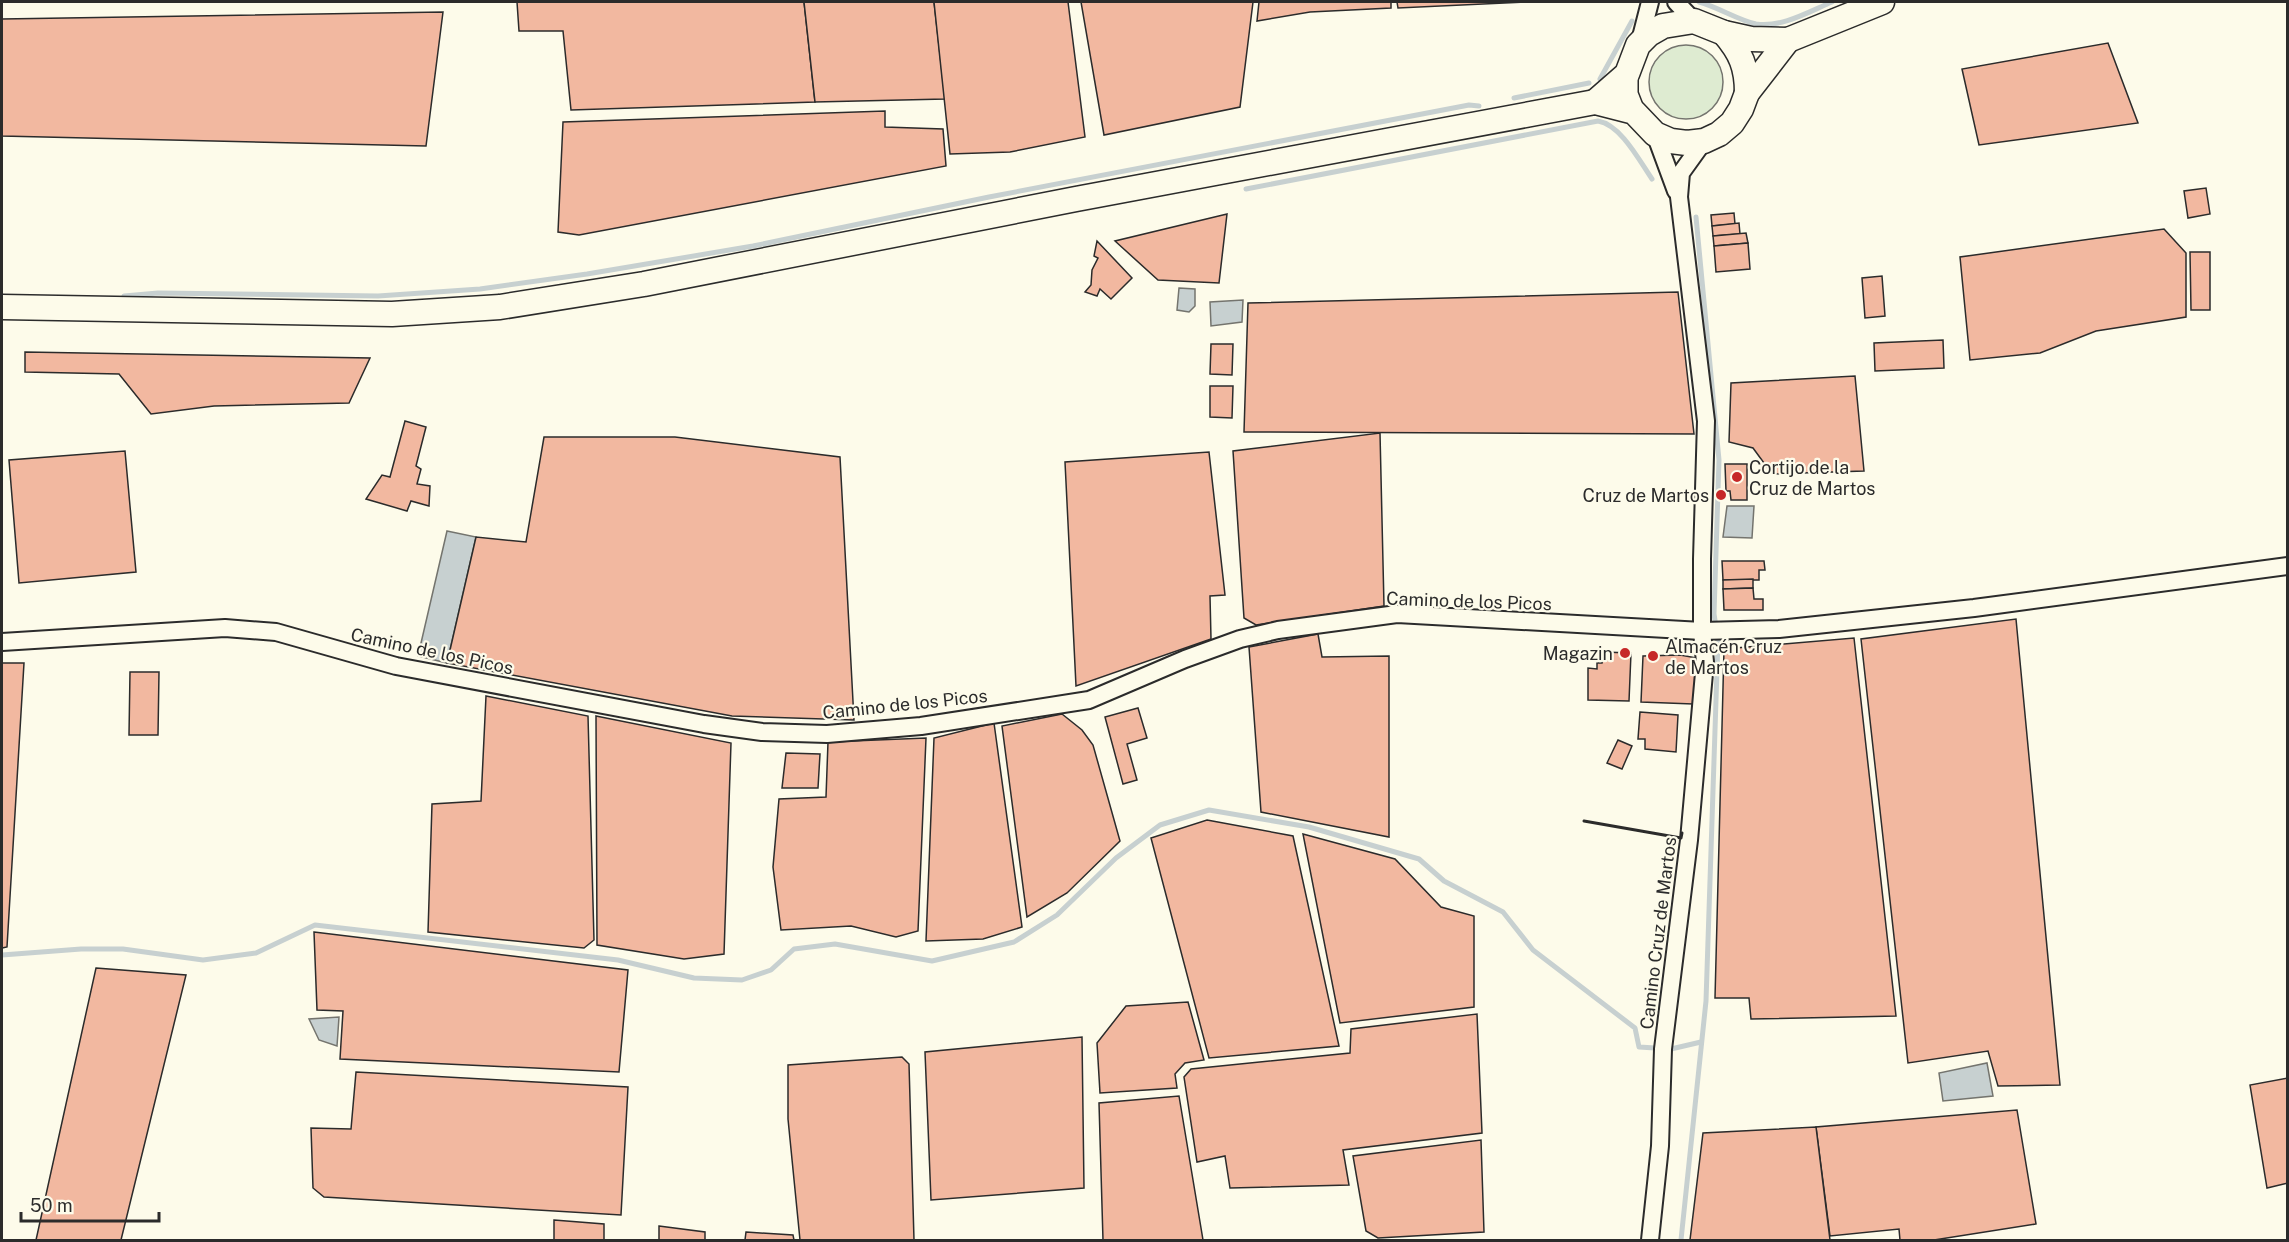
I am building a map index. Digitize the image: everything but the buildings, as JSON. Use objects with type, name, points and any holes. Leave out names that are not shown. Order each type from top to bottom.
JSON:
[{"type":"main road","points":[[1595,102],[1627,74],[1638,45],[1663,26],[1694,21],[1724,33],[1752,39],[1788,40],[1882,2]]},
{"type":"main road","points":[[1724,33],[1739,50],[1747,71],[1747,93]]},
{"type":"main road","points":[[2,307],[392,314],[500,307],[644,284],[1076,199],[1595,102],[1634,112],[1655,134],[1671,141],[1687,143],[1704,141],[1719,134],[1732,123],[1747,93],[1788,40]]},
{"type":"street","points":[[1638,45],[1650,2]]},
{"type":"street","points":[[1676,2],[1694,21]]},
{"type":"street","points":[[1627,74],[1627,94],[1634,112]]},
{"type":"street","points":[[1655,134],[1679,197]]},
{"type":"street","points":[[1704,141],[1681,173],[1679,197],[1706,421],[1712,631]]},
{"type":"street","name":"Camino de los Picos","points":[[2,642],[225,628],[276,633],[396,666],[681,720],[762,732],[827,734],[921,726],[1089,700],[1185,659],[1240,639],[1278,630],[1397,614],[1712,631],[1779,629],[1974,608],[2288,566]]},
{"type":"street","name":"Camino Cruz de Martos","points":[[1650,1240],[1660,1146],[1663,1049],[1689,840],[1705,662],[1712,631]]},
{"type":"green space","points":[[1679,45],[1693,45],[1707,51],[1717,61],[1723,75],[1723,89],[1717,103],[1707,113],[1693,119],[1679,119],[1665,113],[1655,103],[1649,89],[1649,75],[1655,61],[1665,51]]},
{"type":"shaded area","points":[[1179,288],[1195,289],[1195,306],[1189,312],[1177,310]]},
{"type":"shaded area","points":[[1243,300],[1242,322],[1211,326],[1210,302]]},
{"type":"shaded area","points":[[1727,506],[1754,506],[1752,538],[1723,537]]},
{"type":"shaded area","points":[[447,531],[476,537],[447,663],[418,656]]},
{"type":"shaded area","points":[[339,1017],[337,1046],[319,1040],[309,1019]]},
{"type":"shaded area","points":[[1987,1063],[1993,1096],[1943,1101],[1939,1073]]},
{"type":"waterway","points":[[1699,2],[1749,22],[1766,25],[1796,18],[1832,2]]},
{"type":"waterway","points":[[1600,79],[1632,21]]},
{"type":"waterway","points":[[1514,98],[1589,83]]},
{"type":"waterway","points":[[124,296],[158,293],[378,296],[480,289],[587,274],[753,246],[989,197],[1469,105],[1479,106]]},
{"type":"waterway","points":[[1246,189],[1598,121],[1622,136],[1652,179]]},
{"type":"waterway","points":[[1681,1240],[1706,1001],[1718,640],[1714,614],[1719,460],[1696,217]]},
{"type":"waterway","points":[[2,955],[81,949],[123,949],[203,960],[256,953],[315,925],[618,960],[694,978],[742,980],[771,970],[794,949],[835,944],[932,961],[1014,942],[1057,915],[1116,858],[1160,825],[1209,810],[1309,827],[1419,859],[1444,881],[1503,912],[1533,950],[1635,1028],[1639,1047],[1655,1048]]},
{"type":"waterway","points":[[1671,1049],[1701,1042]]},
{"type":"wall","points":[[1584,821],[1681,838],[1682,833]]},
{"type":"place","name":"Cortijo de la Cruz de Martos","points":[[1737,477]]},
{"type":"place","name":"Cruz de Martos","points":[[1721,495]]},
{"type":"place","name":"Magazin","points":[[1625,653]]},
{"type":"place","name":"Almacén Cruz de Martos","points":[[1653,656]]}]
